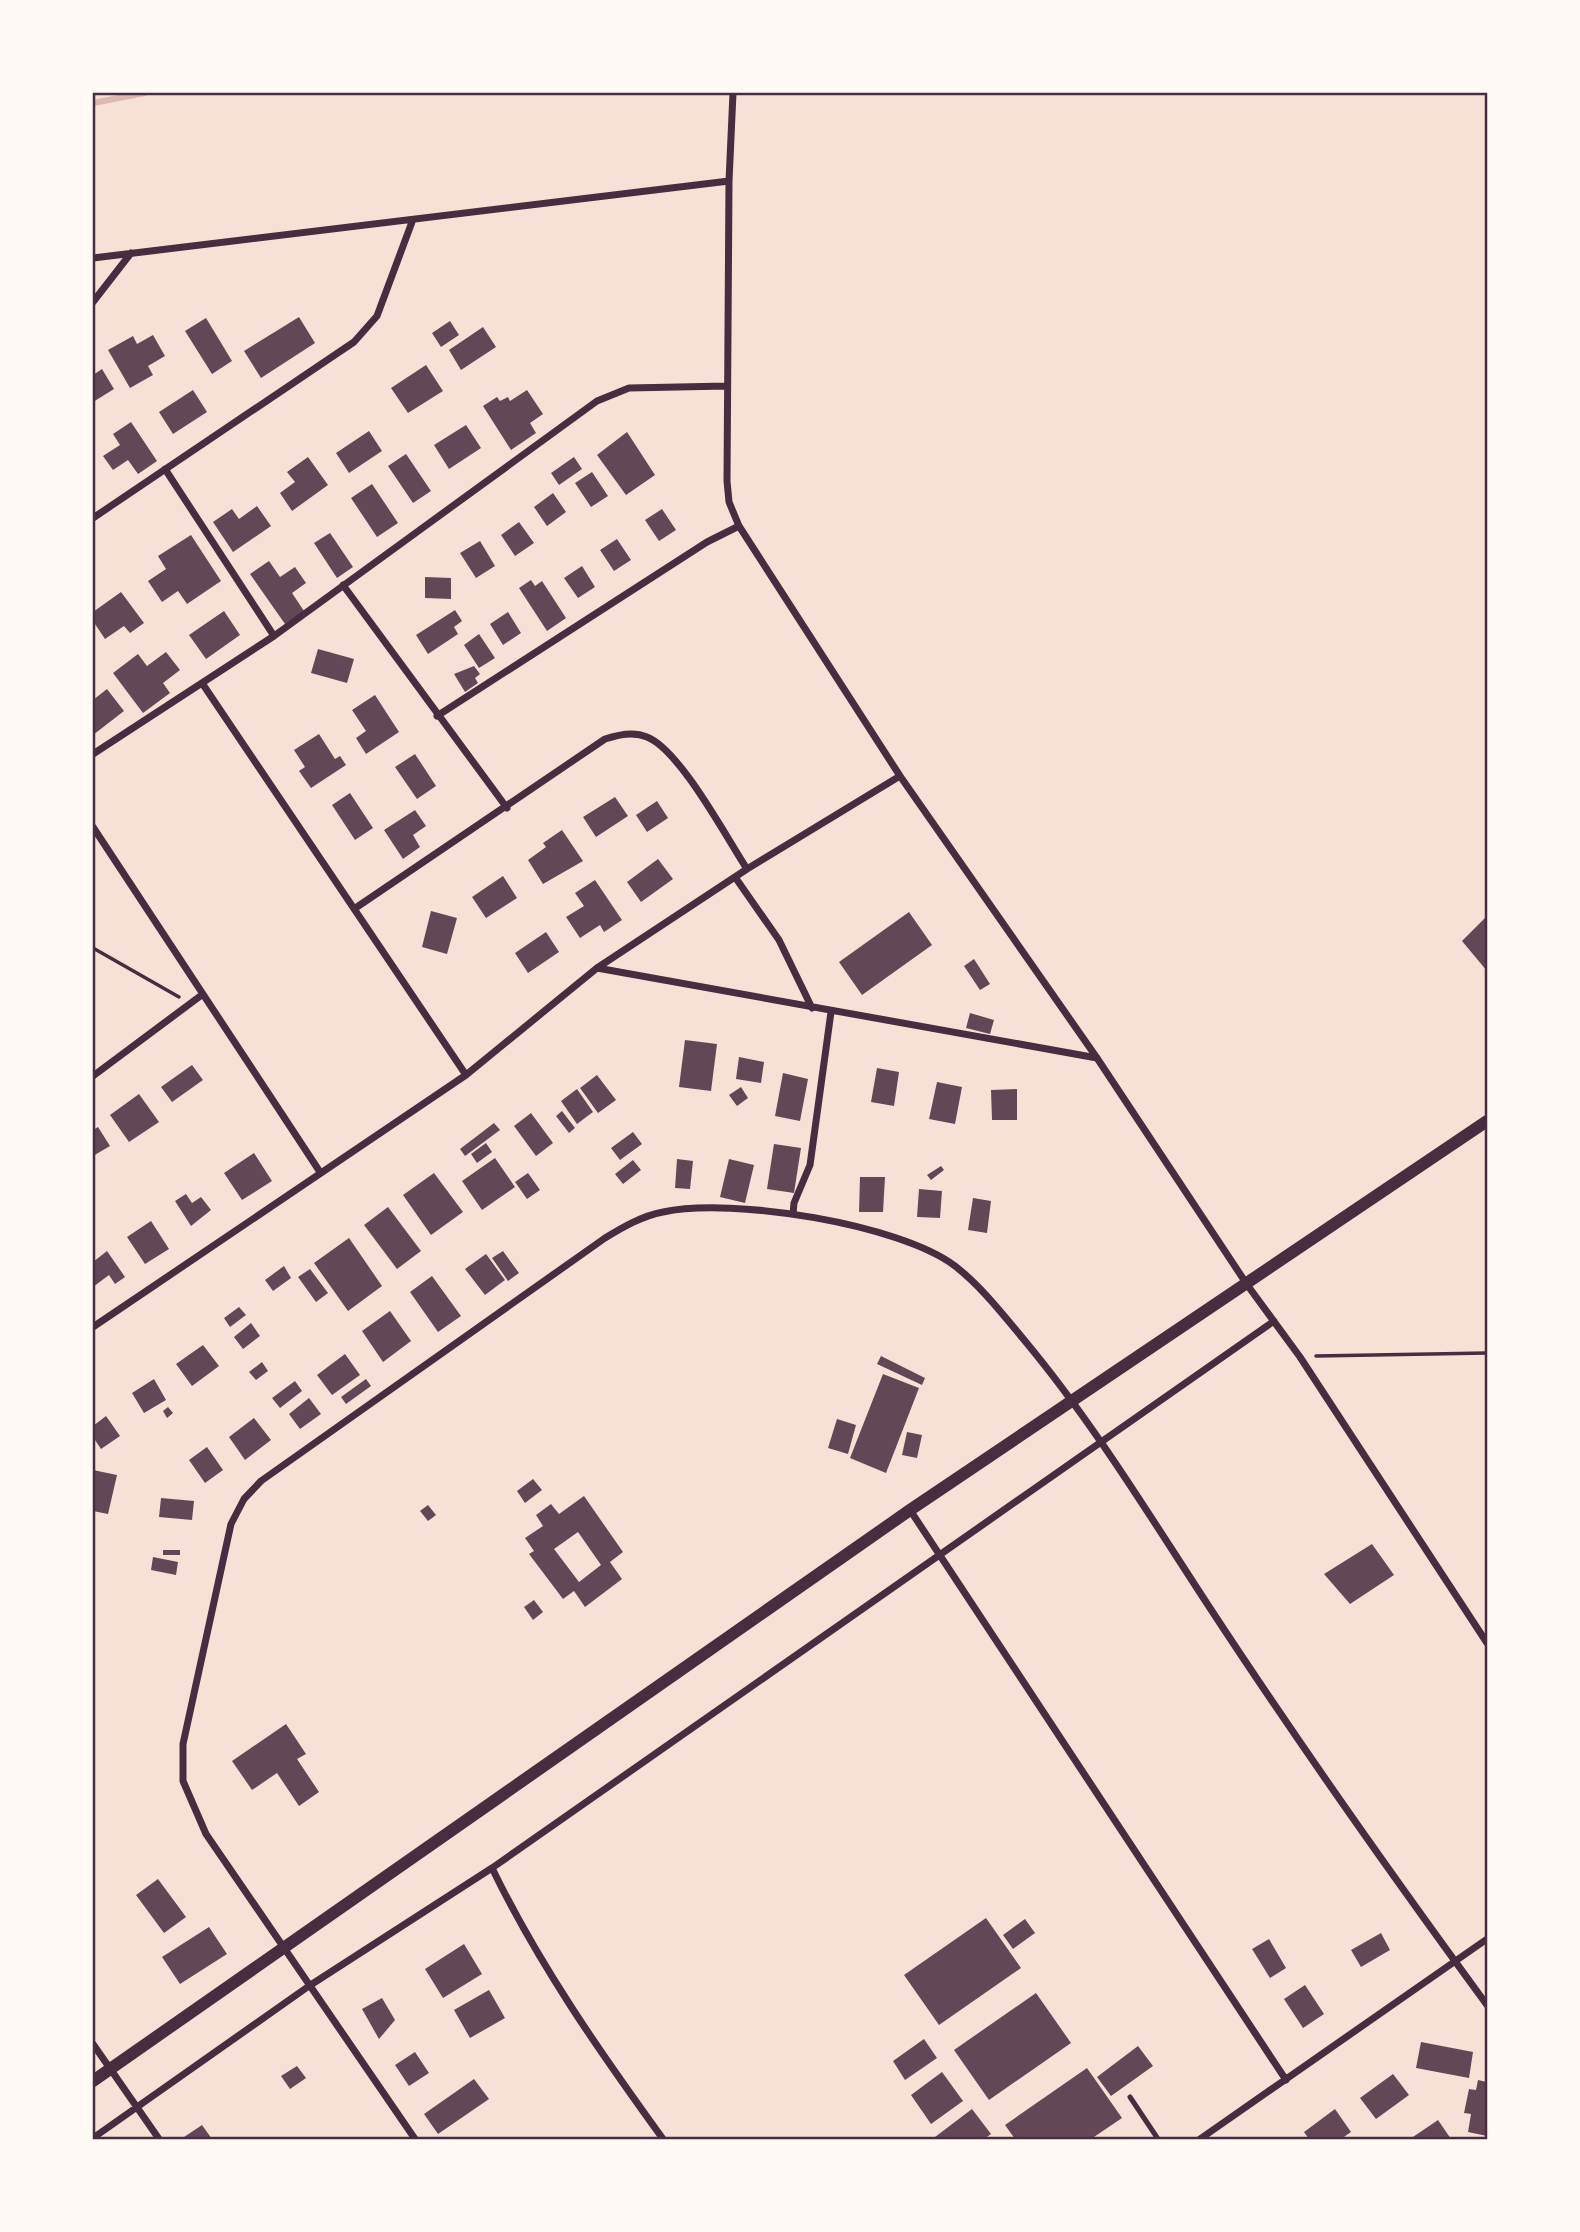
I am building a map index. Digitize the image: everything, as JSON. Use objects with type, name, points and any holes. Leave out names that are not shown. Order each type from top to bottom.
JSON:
[{"type":"street","points":[[733,93],[729,181],[727,481],[729,502],[739,526],[900,776],[1097,1058],[1248,1286],[1300,1357],[1487,1643]]},
{"type":"street","points":[[93,258],[412,222],[729,181]]},
{"type":"street","points":[[93,518],[354,342],[366,331],[386,295],[412,222]]},
{"type":"street","points":[[93,302],[131,253]]},
{"type":"street","points":[[93,754],[274,636],[597,401],[629,388],[727,386]]},
{"type":"street","points":[[165,468],[274,636]]},
{"type":"street","points":[[437,716],[707,542],[739,526]]},
{"type":"street","points":[[343,585],[506,808]]},
{"type":"street","points":[[202,683],[466,1075]]},
{"type":"street","points":[[354,909],[604,739],[625,734],[645,736],[659,744],[680,765],[747,869]]},
{"type":"street","points":[[93,1327],[466,1075],[597,968],[747,869],[900,776]]},
{"type":"street","points":[[93,827],[320,1172]]},
{"type":"street","points":[[736,877],[779,940],[812,1008]]},
{"type":"street","points":[[597,968],[1097,1058]]},
{"type":"street","points":[[93,1076],[203,994]]},
{"type":"street","points":[[793,1214],[794,1203],[810,1165],[831,1012]]},
{"type":"street","points":[[93,2081],[281,1947],[910,1510],[1073,1399],[1248,1286],[1487,1121]]},
{"type":"street","points":[[415,2139],[206,1834],[183,1782],[183,1744],[229,1537],[244,1499],[261,1481],[605,1238],[630,1223],[664,1212],[705,1208],[793,1214],[911,1242],[935,1253],[957,1268],[999,1310],[1073,1399],[1257,1680],[1487,2005]]},
{"type":"street","points":[[93,2138],[309,1986],[492,1868],[941,1556],[1100,1440],[1274,1321]]},
{"type":"street","points":[[910,1510],[1286,2080]]},
{"type":"street","points":[[492,1868],[515,1914],[587,2034],[663,2139]]},
{"type":"street","points":[[1200,2139],[1487,1939]]},
{"type":"street","points":[[93,2044],[159,2139]]},
{"type":"lane","points":[[1130,2097],[1158,2139]]},
{"type":"path","points":[[93,948],[190,1003]]},
{"type":"path","points":[[1300,1357],[1487,1353]]},
{"type":"building","points":[[299,317],[315,343],[261,378],[244,351]]},
{"type":"building","points":[[206,318],[232,361],[212,374],[185,331]]},
{"type":"building","points":[[450,321],[459,335],[441,347],[432,333]]},
{"type":"building","points":[[483,327],[496,347],[461,370],[449,350]]},
{"type":"building","points":[[153,335],[165,356],[148,366],[153,375],[130,388],[108,350],[133,336],[137,344]]},
{"type":"building","points":[[426,365],[443,391],[408,413],[391,388]]},
{"type":"building","points":[[102,369],[114,389],[93,402],[93,375]]},
{"type":"building","points":[[193,390],[207,412],[173,434],[159,412]]},
{"type":"building","points":[[527,390],[543,414],[530,423],[536,433],[511,450],[483,406],[497,397],[500,401],[508,397],[510,401]]},
{"type":"building","points":[[131,422],[157,461],[138,474],[128,460],[113,470],[103,456],[120,445],[113,434]]},
{"type":"building","points":[[466,425],[481,448],[449,469],[434,445]]},
{"type":"building","points":[[369,431],[382,451],[349,473],[336,453]]},
{"type":"building","points":[[627,432],[655,475],[626,495],[597,455]]},
{"type":"building","points":[[406,454],[431,491],[413,503],[388,466]]},
{"type":"building","points":[[308,457],[328,485],[292,511],[280,493],[295,482],[287,472]]},
{"type":"building","points":[[574,457],[582,469],[559,485],[551,473]]},
{"type":"building","points":[[592,472],[608,496],[591,507],[575,483]]},
{"type":"building","points":[[372,484],[398,523],[377,537],[351,498]]},
{"type":"building","points":[[553,493],[566,512],[547,526],[534,507]]},
{"type":"building","points":[[257,506],[271,526],[233,552],[213,522],[232,509],[239,519]]},
{"type":"building","points":[[662,509],[676,530],[659,541],[645,520]]},
{"type":"building","points":[[519,522],[534,543],[515,556],[501,535]]},
{"type":"building","points":[[330,533],[353,567],[337,578],[314,543]]},
{"type":"building","points":[[191,535],[221,581],[187,604],[178,591],[162,602],[148,581],[166,569],[158,556]]},
{"type":"building","points":[[617,539],[631,560],[614,571],[600,550]]},
{"type":"building","points":[[480,541],[495,566],[476,578],[460,553]]},
{"type":"building","points":[[269,561],[280,577],[295,567],[306,583],[292,593],[304,611],[285,624],[250,574]]},
{"type":"building","points":[[582,566],[595,587],[578,598],[564,578]]},
{"type":"building","points":[[425,577],[451,578],[451,599],[425,598]]},
{"type":"building","points":[[531,580],[535,586],[542,581],[566,618],[547,631],[519,588]]},
{"type":"building","points":[[121,592],[144,623],[130,633],[124,626],[105,639],[93,621],[93,612]]},
{"type":"building","points":[[455,610],[462,621],[454,627],[458,634],[428,654],[416,635]]},
{"type":"building","points":[[224,611],[240,635],[206,659],[189,635]]},
{"type":"building","points":[[508,612],[521,633],[503,645],[490,624]]},
{"type":"building","points":[[479,634],[495,658],[479,668],[464,645]]},
{"type":"building","points":[[318,649],[354,659],[347,683],[311,673]]},
{"type":"building","points":[[166,652],[180,670],[163,683],[170,693],[143,713],[113,673],[138,654],[147,666]]},
{"type":"building","points":[[474,666],[480,674],[475,678],[478,683],[465,692],[454,674]]},
{"type":"building","points":[[107,689],[124,711],[93,735],[93,700]]},
{"type":"building","points":[[375,695],[399,732],[366,754],[356,738],[366,731],[352,710]]},
{"type":"building","points":[[319,734],[335,759],[340,756],[346,765],[311,788],[299,771],[305,767],[294,750]]},
{"type":"building","points":[[415,754],[436,786],[417,799],[395,767]]},
{"type":"building","points":[[350,793],[373,828],[355,840],[332,805]]},
{"type":"building","points":[[615,797],[628,816],[596,837],[583,817]]},
{"type":"building","points":[[657,801],[668,818],[647,832],[636,815]]},
{"type":"building","points":[[415,810],[426,826],[413,835],[420,847],[403,859],[384,830]]},
{"type":"building","points":[[562,830],[583,861],[543,884],[528,860],[546,847],[543,843]]},
{"type":"building","points":[[658,859],[673,879],[641,902],[627,882]]},
{"type":"building","points":[[503,876],[517,898],[486,918],[472,897]]},
{"type":"building","points":[[595,880],[622,920],[604,932],[600,925],[580,938],[566,917],[584,906],[575,893]]},
{"type":"building","points":[[431,911],[457,918],[447,954],[422,947]]},
{"type":"building","points":[[909,912],[932,945],[862,995],[839,962]]},
{"type":"building","points":[[1487,916],[1487,971],[1462,941]]},
{"type":"building","points":[[546,932],[559,952],[528,973],[515,953]]},
{"type":"building","points":[[974,959],[990,984],[980,990],[964,966]]},
{"type":"building","points":[[970,1013],[994,1020],[990,1034],[966,1028]]},
{"type":"building","points":[[685,1040],[717,1044],[711,1091],[679,1087]]},
{"type":"building","points":[[739,1057],[764,1062],[761,1083],[736,1079]]},
{"type":"building","points":[[192,1065],[203,1080],[172,1102],[161,1087]]},
{"type":"building","points":[[877,1068],[899,1072],[894,1106],[871,1102]]},
{"type":"building","points":[[783,1073],[808,1079],[800,1121],[775,1116]]},
{"type":"building","points":[[597,1075],[616,1100],[598,1113],[580,1088]]},
{"type":"building","points":[[937,1082],[962,1087],[955,1124],[929,1119]]},
{"type":"building","points":[[741,1087],[748,1098],[737,1106],[729,1095]]},
{"type":"building","points":[[577,1089],[593,1112],[577,1124],[561,1101]]},
{"type":"building","points":[[1017,1089],[1017,1120],[992,1120],[991,1090]]},
{"type":"building","points":[[139,1094],[159,1122],[129,1142],[110,1115]]},
{"type":"building","points":[[562,1111],[575,1128],[569,1133],[556,1116]]},
{"type":"building","points":[[531,1113],[553,1143],[536,1156],[514,1126]]},
{"type":"building","points":[[494,1123],[500,1130],[465,1156],[460,1149]]},
{"type":"building","points":[[98,1127],[110,1146],[93,1156],[93,1130]]},
{"type":"building","points":[[633,1132],[642,1144],[620,1160],[611,1148]]},
{"type":"building","points":[[486,1143],[492,1152],[477,1163],[471,1154]]},
{"type":"building","points":[[774,1144],[801,1148],[794,1193],[767,1189]]},
{"type":"building","points":[[254,1153],[272,1181],[242,1200],[224,1173]]},
{"type":"building","points":[[495,1158],[515,1187],[482,1210],[462,1181]]},
{"type":"building","points":[[677,1159],[693,1161],[690,1189],[675,1188]]},
{"type":"building","points":[[729,1159],[754,1165],[745,1203],[720,1197]]},
{"type":"building","points":[[633,1160],[641,1170],[623,1184],[615,1174]]},
{"type":"building","points":[[941,1166],[944,1170],[931,1180],[927,1175]]},
{"type":"building","points":[[434,1173],[463,1212],[431,1235],[403,1195]]},
{"type":"building","points":[[528,1173],[540,1190],[527,1199],[515,1182]]},
{"type":"building","points":[[860,1177],[885,1177],[883,1212],[859,1212]]},
{"type":"building","points":[[919,1189],[942,1191],[940,1218],[917,1217]]},
{"type":"building","points":[[186,1194],[192,1203],[201,1197],[211,1210],[191,1226],[175,1201]]},
{"type":"building","points":[[973,1198],[991,1201],[987,1233],[968,1230]]},
{"type":"building","points":[[388,1207],[421,1251],[397,1269],[364,1225]]},
{"type":"building","points":[[151,1221],[169,1249],[145,1264],[127,1237]]},
{"type":"building","points":[[349,1238],[382,1286],[348,1311],[314,1263]]},
{"type":"building","points":[[107,1251],[125,1277],[115,1284],[109,1275],[93,1287],[93,1262]]},
{"type":"building","points":[[503,1251],[519,1273],[508,1281],[492,1258]]},
{"type":"building","points":[[486,1254],[505,1280],[485,1295],[465,1269]]},
{"type":"building","points":[[284,1266],[291,1278],[273,1291],[265,1280]]},
{"type":"building","points":[[310,1269],[328,1293],[316,1302],[298,1277]]},
{"type":"building","points":[[432,1276],[461,1316],[438,1332],[410,1292]]},
{"type":"building","points":[[239,1307],[246,1315],[230,1327],[224,1318]]},
{"type":"building","points":[[390,1311],[411,1341],[383,1362],[362,1331]]},
{"type":"building","points":[[251,1323],[260,1336],[243,1349],[234,1337]]},
{"type":"building","points":[[203,1345],[219,1366],[192,1386],[176,1364]]},
{"type":"building","points":[[345,1354],[360,1375],[332,1395],[317,1375]]},
{"type":"building","points":[[881,1356],[925,1378],[922,1385],[877,1364]]},
{"type":"building","points":[[262,1362],[268,1371],[256,1380],[249,1372]]},
{"type":"building","points":[[883,1374],[919,1388],[886,1473],[850,1458]]},
{"type":"building","points":[[154,1379],[166,1400],[144,1413],[132,1393]]},
{"type":"building","points":[[366,1379],[371,1386],[346,1404],[341,1397]]},
{"type":"building","points":[[295,1381],[302,1391],[280,1408],[272,1398]]},
{"type":"building","points":[[309,1398],[321,1414],[300,1429],[289,1414]]},
{"type":"building","points":[[168,1407],[173,1413],[167,1418],[163,1411]]},
{"type":"building","points":[[106,1416],[120,1436],[101,1449],[93,1437],[93,1426]]},
{"type":"building","points":[[254,1418],[271,1440],[245,1460],[229,1437]]},
{"type":"building","points":[[837,1419],[856,1425],[848,1454],[828,1448]]},
{"type":"building","points":[[907,1432],[922,1435],[917,1458],[902,1455]]},
{"type":"building","points":[[207,1447],[223,1470],[205,1483],[189,1460]]},
{"type":"building","points":[[93,1470],[117,1475],[108,1514],[93,1511]]},
{"type":"building","points":[[533,1479],[542,1490],[525,1503],[517,1491]]},
{"type":"building","points":[[584,1496],[623,1552],[610,1562],[622,1579],[585,1607],[574,1591],[563,1599],[529,1554],[534,1551],[525,1538],[543,1526],[536,1515],[551,1504],[559,1514]],"holes":[[[578,1532],[601,1565],[579,1582],[554,1549]]]},
{"type":"building","points":[[161,1498],[194,1501],[192,1520],[159,1517]]},
{"type":"building","points":[[428,1505],[436,1515],[428,1521],[420,1511]]},
{"type":"building","points":[[1372,1544],[1394,1575],[1350,1604],[1324,1574]]},
{"type":"building","points":[[163,1550],[180,1550],[180,1555],[163,1555]]},
{"type":"building","points":[[153,1557],[178,1562],[176,1575],[151,1570]]},
{"type":"building","points":[[534,1600],[543,1612],[533,1620],[524,1607]]},
{"type":"building","points":[[286,1724],[306,1754],[297,1759],[319,1792],[299,1806],[277,1773],[252,1790],[232,1761]]},
{"type":"building","points":[[158,1879],[186,1917],[164,1933],[136,1895]]},
{"type":"building","points":[[986,1918],[1021,1968],[939,2025],[904,1975]]},
{"type":"building","points":[[1025,1919],[1035,1933],[1013,1949],[1003,1935]]},
{"type":"building","points":[[209,1927],[227,1954],[180,1984],[162,1957]]},
{"type":"building","points":[[1381,1933],[1390,1950],[1361,1967],[1351,1950]]},
{"type":"building","points":[[1269,1939],[1286,1968],[1270,1978],[1252,1949]]},
{"type":"building","points":[[464,1944],[482,1974],[443,1998],[425,1969]]},
{"type":"building","points":[[1305,1985],[1324,2014],[1303,2028],[1284,1999]]},
{"type":"building","points":[[489,1990],[505,2018],[470,2038],[454,2010]]},
{"type":"building","points":[[1036,1993],[1071,2043],[989,2100],[954,2050]]},
{"type":"building","points":[[382,1998],[395,2020],[379,2039],[362,2009]]},
{"type":"building","points":[[924,2039],[937,2058],[905,2080],[893,2061]]},
{"type":"building","points":[[1421,2042],[1473,2052],[1469,2078],[1416,2068]]},
{"type":"building","points":[[1138,2046],[1153,2066],[1111,2096],[1097,2077]]},
{"type":"building","points":[[415,2052],[429,2073],[409,2086],[395,2065]]},
{"type":"building","points":[[297,2066],[306,2078],[290,2089],[281,2076]]},
{"type":"building","points":[[1087,2068],[1122,2118],[1091,2139],[1015,2139],[1005,2125]]},
{"type":"building","points":[[942,2072],[963,2101],[931,2124],[911,2095]]},
{"type":"building","points":[[1393,2074],[1409,2095],[1376,2119],[1360,2098]]},
{"type":"building","points":[[474,2079],[489,2099],[438,2134],[424,2114]]},
{"type":"building","points":[[1478,2080],[1487,2082],[1487,2136],[1468,2132],[1471,2114],[1464,2113],[1469,2089],[1476,2090]]},
{"type":"building","points":[[972,2109],[991,2134],[984,2139],[935,2137]]},
{"type":"building","points":[[1335,2109],[1351,2132],[1341,2139],[1309,2139],[1304,2132]]},
{"type":"building","points":[[1438,2120],[1451,2139],[1410,2139]]},
{"type":"building","points":[[202,2125],[212,2139],[181,2139]]},
{"type":"waterway","points":[[93,103],[145,93]]}]
